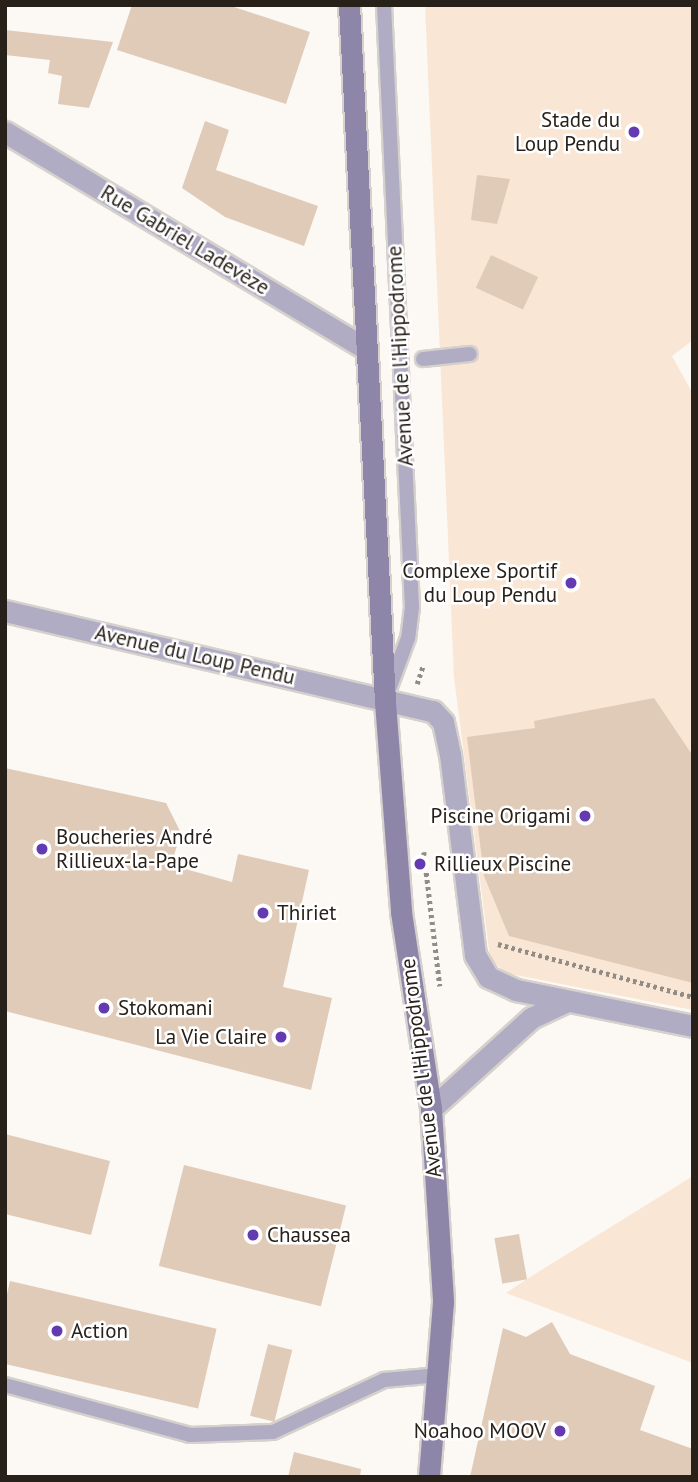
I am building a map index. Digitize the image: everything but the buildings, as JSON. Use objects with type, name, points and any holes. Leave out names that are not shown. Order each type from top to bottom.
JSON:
[{"type":"main road","name":"Avenue de l'Hippodrome","points":[[349,5],[385,702],[401,912],[430,1109],[443,1302],[440,1375],[429,1477]]},
{"type":"street","name":"Rue Gabriel Ladevèze","points":[[5,132],[365,348]]},
{"type":"street","name":"Avenue du Loup Pendu","points":[[5,611],[385,702],[410,704],[433,712],[443,722],[473,935]]},
{"type":"street","points":[[473,935],[475,955],[488,976],[516,990],[693,1026]]},
{"type":"street","points":[[430,1109],[531,1018],[567,1000]]},
{"type":"lane","name":"Avenue de l'Hippodrome","points":[[384,5],[412,607],[408,638],[385,702]]},
{"type":"lane","points":[[423,359],[470,354]]},
{"type":"lane","points":[[5,1385],[190,1435],[273,1432],[384,1380],[440,1375]]},
{"type":"path","points":[[473,935],[693,998]]},
{"type":"shaded area","name":"Complexe Sportif du Loup Pendu","points":[[425,5],[693,5],[693,340],[672,356],[693,394],[693,1010],[505,973],[490,957],[454,677]]},
{"type":"shaded area","points":[[693,1176],[693,1363],[506,1293],[527,1279]]},
{"type":"place","name":"Stade du Loup Pendu","points":[[634,132]]},
{"type":"place","name":"Complexe Sportif du Loup Pendu","points":[[571,583]]},
{"type":"place","name":"Piscine Origami","points":[[585,816]]},
{"type":"place","name":"Boucheries André Rillieux-la-Pape","points":[[42,849]]},
{"type":"place","name":"Rillieux Piscine","points":[[420,864]]},
{"type":"place","name":"Thiriet","points":[[263,913]]},
{"type":"place","name":"Stokomani","points":[[104,1008]]},
{"type":"place","name":"La Vie Claire","points":[[281,1037]]},
{"type":"place","name":"Chaussea","points":[[253,1235]]},
{"type":"place","name":"Action","points":[[57,1331]]},
{"type":"place","name":"Noahoo MOOV","points":[[560,1431]]}]
